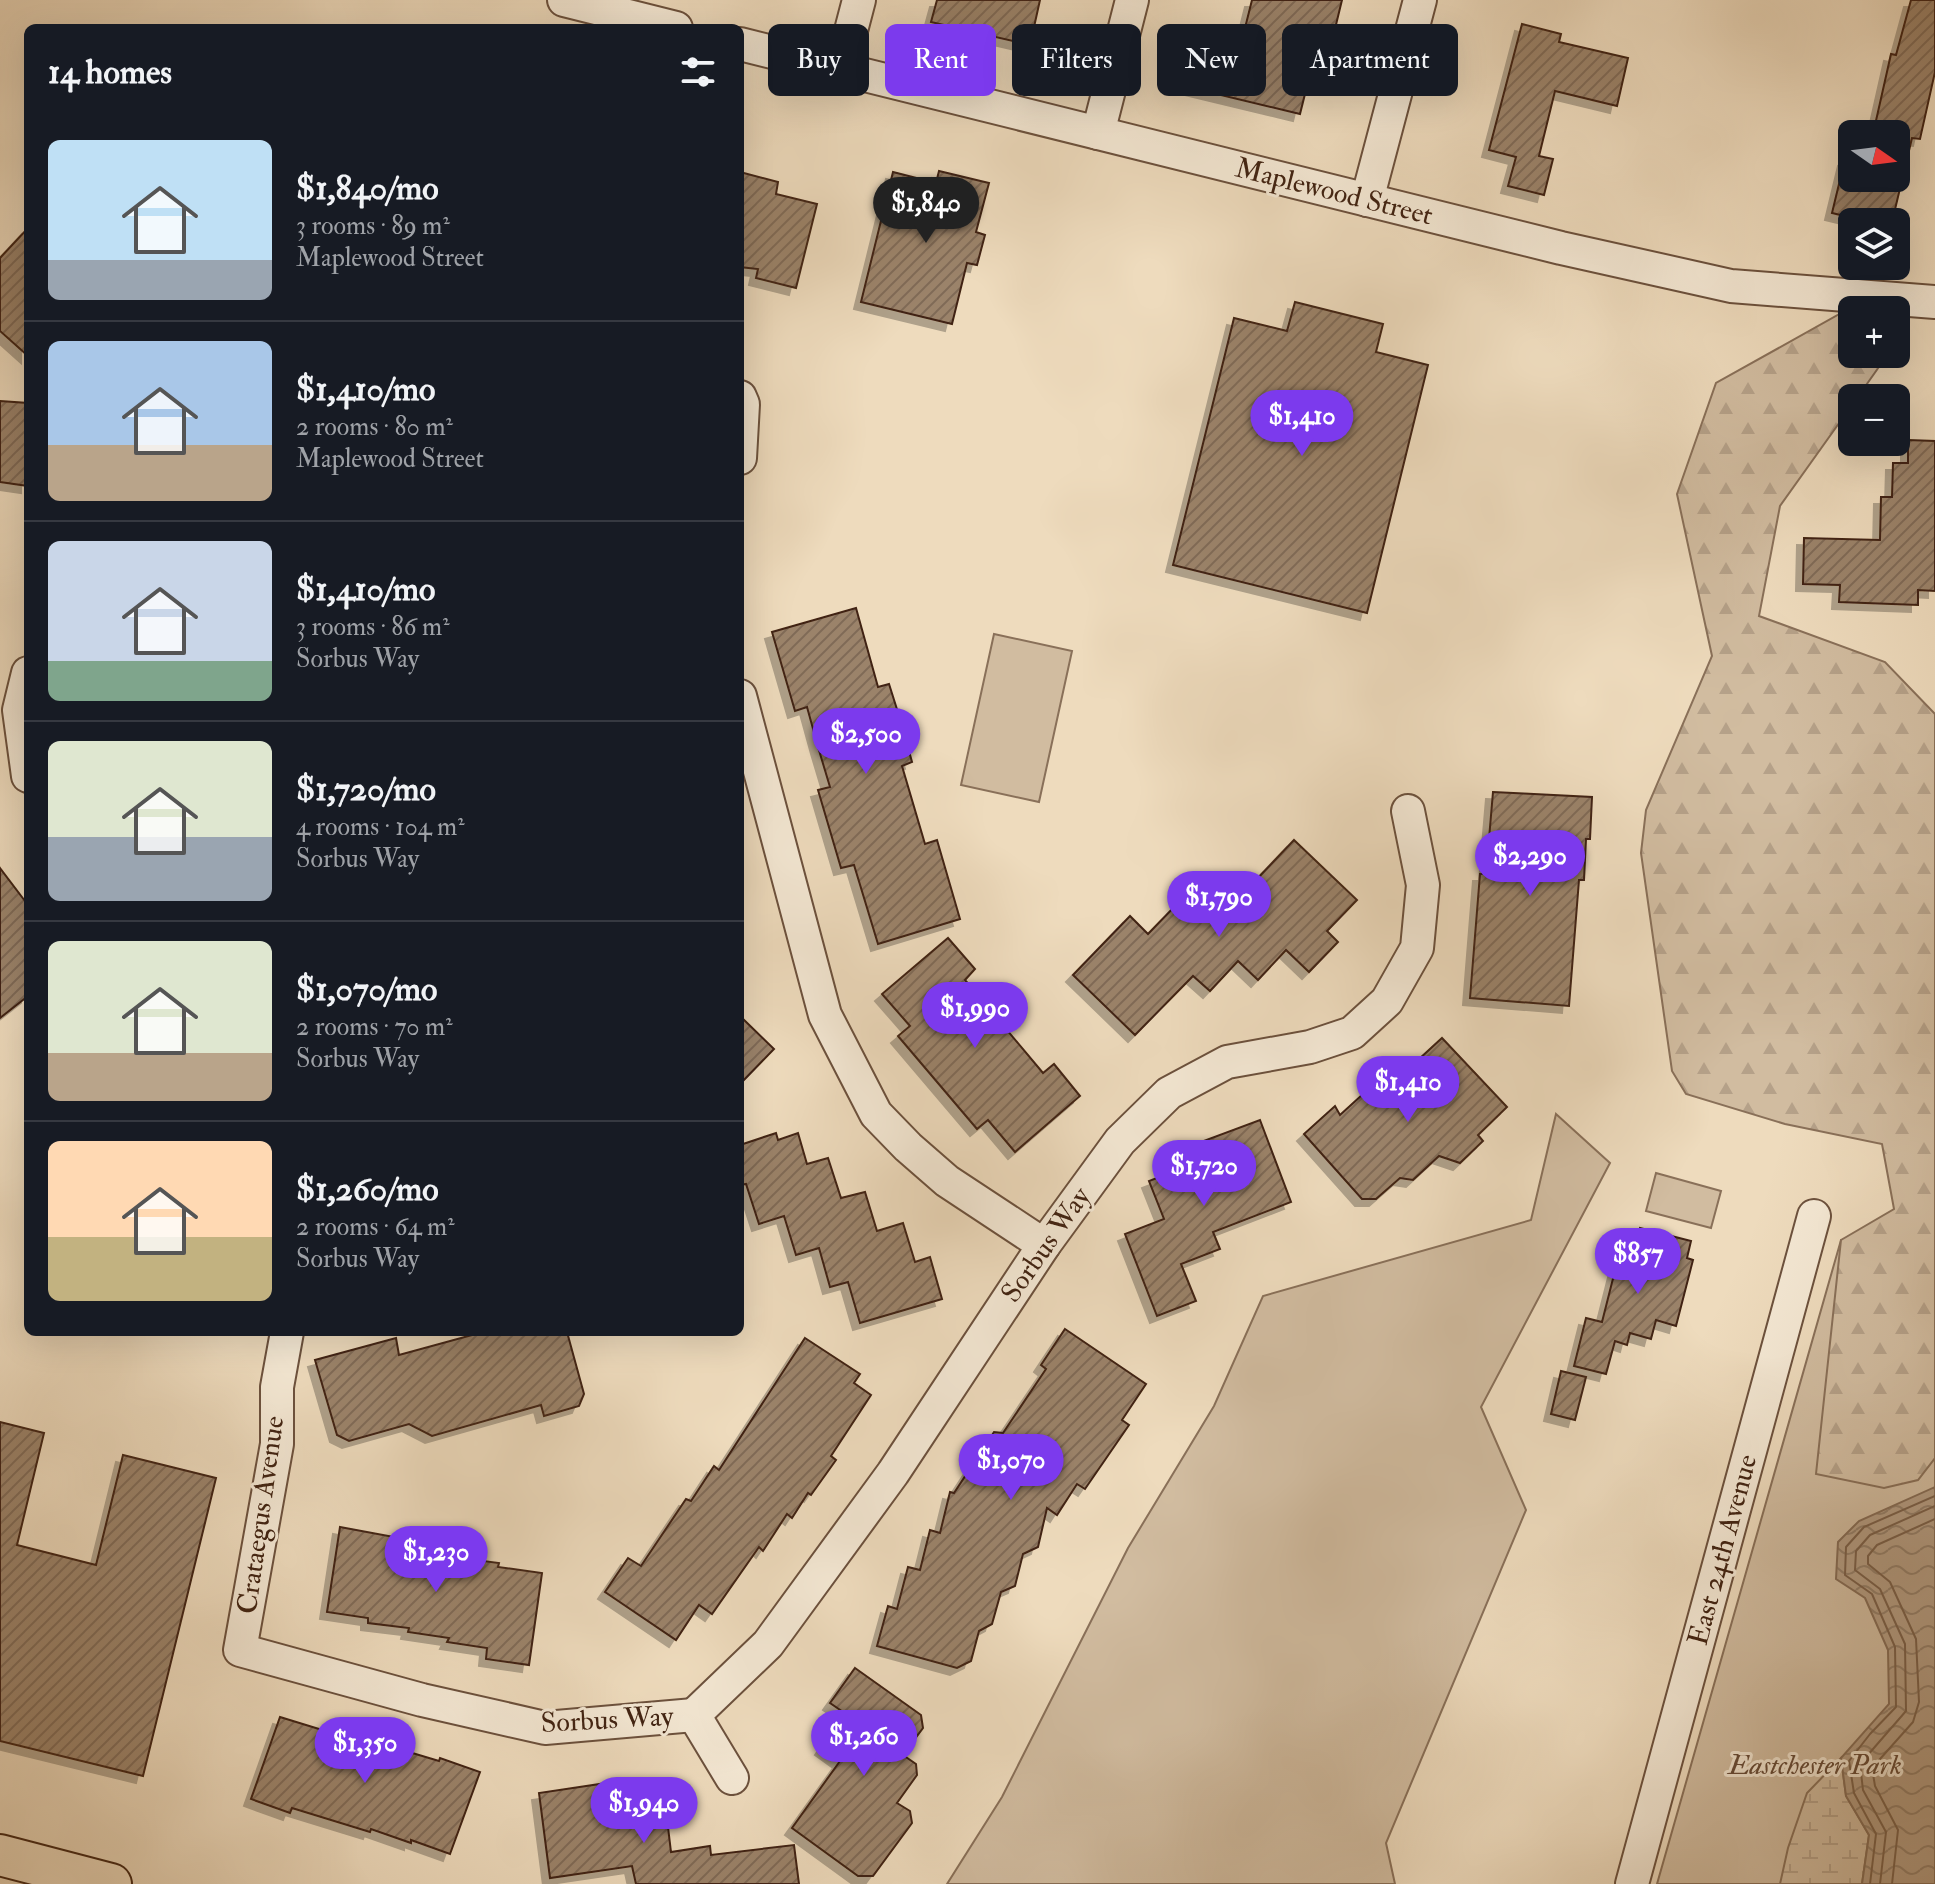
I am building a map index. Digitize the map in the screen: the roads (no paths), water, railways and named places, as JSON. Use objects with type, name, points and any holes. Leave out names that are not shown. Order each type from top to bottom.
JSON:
[{"type":"main road","points":[[0,1855],[111,1884]]},
{"type":"street","points":[[853,24],[859,0]]},
{"type":"street","points":[[1098,133],[1132,0]]},
{"type":"street","points":[[1367,200],[1420,0]]},
{"type":"street","points":[[573,7],[656,24]]},
{"type":"street","name":"Maplewood Street","points":[[744,45],[768,51]]},
{"type":"street","name":"Maplewood Street","points":[[869,76],[1561,248],[1731,286],[1935,302]]},
{"type":"street","points":[[24,689],[19,710],[24,747]]},
{"type":"street","points":[[744,711],[825,1015],[876,1114],[947,1181],[1044,1245]]},
{"type":"street","name":"Sorbus Way","points":[[240,1650],[422,1700],[545,1728],[694,1715],[768,1644],[893,1473],[1044,1245],[1120,1141],[1169,1093],[1227,1062],[1310,1047],[1352,1033],[1387,1001],[1417,948],[1423,885],[1408,811]]},
{"type":"street","name":"East 24th Avenue","points":[[1632,1884],[1814,1216]]},
{"type":"street","name":"Crataegus Avenue","points":[[240,1650],[277,1444],[277,1387],[286,1336]]},
{"type":"street","name":"Sorbus Way","points":[[694,1715],[732,1778]]},
{"type":"water","points":[[1935,1487],[1935,1884],[1862,1884],[1869,1835],[1846,1796],[1841,1758],[1889,1704],[1888,1650],[1865,1598],[1836,1579],[1838,1542],[1859,1521]]},
{"type":"park label","name":"Eastchester Park","points":[[1815,1765]]}]
